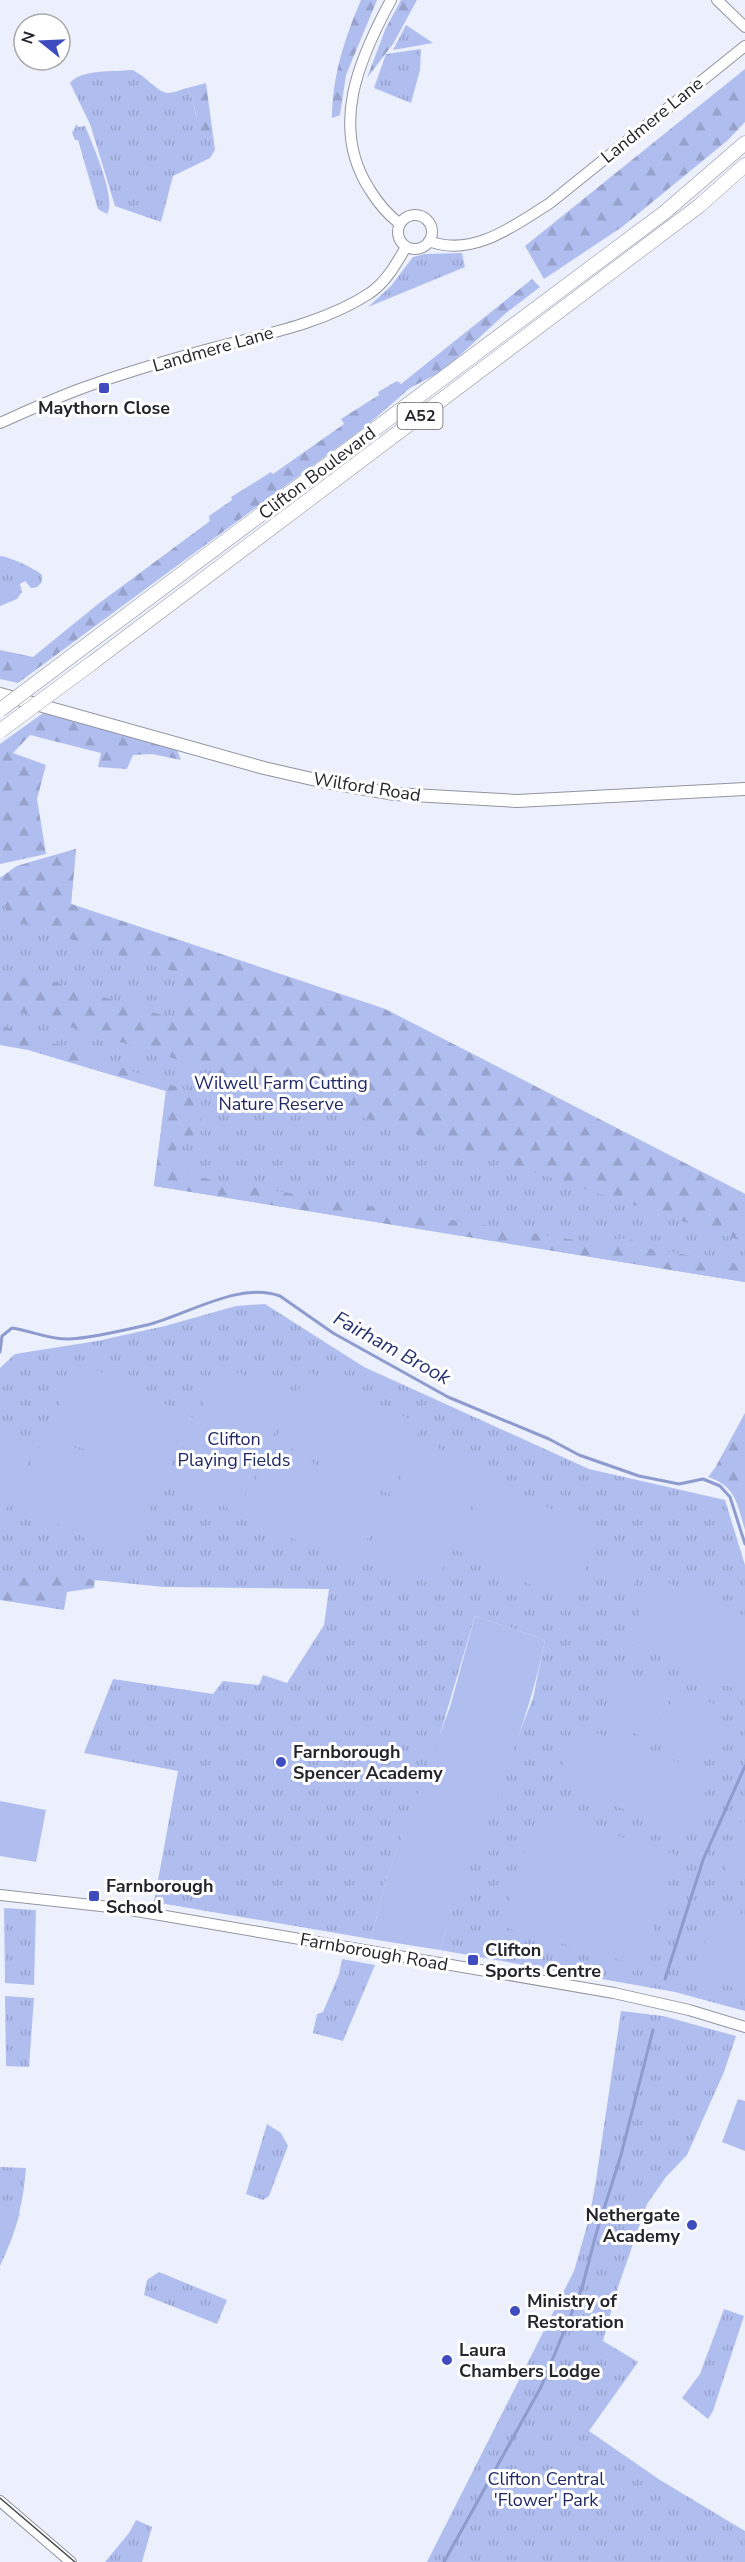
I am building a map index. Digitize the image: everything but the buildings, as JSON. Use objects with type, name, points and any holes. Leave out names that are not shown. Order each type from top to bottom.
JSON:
[{"type":"highway","name":"Clifton Boulevard","points":[[0,711],[665,212],[745,143]]},
{"type":"highway","name":"Clifton Boulevard","points":[[0,731],[699,206],[745,165]]},
{"type":"main road","name":"Wilford Road","points":[[0,694],[264,768],[325,782],[395,794],[517,801],[745,789]]},
{"type":"street","points":[[391,0],[371,36],[354,83],[349,131],[353,154],[362,177],[379,204],[400,224]]},
{"type":"street","points":[[717,0],[745,27]]},
{"type":"street","name":"Landmere Lane","points":[[0,423],[80,389],[296,325],[357,301],[384,281],[406,247],[418,249],[429,241],[437,244],[469,245],[492,238],[550,203],[745,46]]},
{"type":"street","points":[[406,247],[399,238],[400,224],[407,217],[421,217],[431,227],[429,241]]},
{"type":"street","name":"Farnborough Road","points":[[0,1895],[119,1908],[614,1993],[689,2010],[745,2027]]},
{"type":"street","points":[[0,2501],[71,2562]]},
{"type":"green space","points":[[361,0],[377,0],[346,75],[340,115],[332,118],[334,87],[341,58]]},
{"type":"green space","points":[[401,0],[417,0],[393,44],[367,78],[385,30]]},
{"type":"green space","points":[[406,25],[433,43],[393,50]]},
{"type":"green space","points":[[421,49],[420,70],[411,103],[374,88],[386,54]]},
{"type":"green space","points":[[745,69],[745,122],[728,140],[622,227],[544,279],[525,246]]},
{"type":"green space","points":[[132,70],[164,92],[170,93],[187,88],[193,100],[196,116],[208,140],[213,135],[215,150],[210,158],[173,176],[161,222],[115,206],[90,124],[70,83],[90,73]]},
{"type":"green space","points":[[206,83],[213,135],[209,140],[200,134],[193,100],[187,88]]},
{"type":"green space","points":[[77,124],[78,127],[85,126],[98,157],[109,196],[107,214],[98,209],[78,140],[75,140],[72,133]]},
{"type":"green space","points":[[462,253],[465,267],[368,307],[391,286],[413,257],[425,254]]},
{"type":"green space","points":[[532,279],[540,287],[506,313],[444,370],[410,388],[365,427],[18,683],[0,679],[0,650],[33,657],[98,604],[210,521],[209,516],[232,500],[231,497],[271,472],[273,474],[344,424],[341,419],[379,395],[378,392],[397,381],[401,384]]},
{"type":"green space","points":[[0,556],[15,560],[34,570],[42,575],[42,582],[37,587],[31,588],[25,581],[20,584],[22,592],[17,599],[0,606]]},
{"type":"green space","points":[[46,711],[177,750],[181,760],[152,754],[133,755],[127,769],[98,767],[101,753],[30,735],[13,753],[46,765],[37,799],[46,854],[0,864],[0,744]]},
{"type":"green space","name":"Wilwell Farm Cutting Nature Reserve","points":[[76,849],[71,904],[385,1009],[745,1194],[745,1282],[154,1186],[166,1091],[28,1050],[0,1045],[0,878],[17,866]]},
{"type":"green space","points":[[76,849],[71,904],[385,1009],[745,1194],[745,1242],[374,1121],[0,1006],[0,971],[9,975],[41,978],[175,1019],[186,974],[120,956],[10,919],[0,894],[0,878],[17,866]]},
{"type":"green space","points":[[0,1025],[201,1095],[202,1123],[195,1135],[177,1139],[174,1172],[228,1183],[611,1246],[613,1240],[631,1240],[646,1248],[745,1265],[745,1282],[154,1186],[166,1091],[0,1041]]},
{"type":"green space","name":"Clifton Playing Fields","points":[[265,1304],[364,1367],[589,1469],[725,1500],[745,1565],[745,2011],[675,1992],[440,1950],[457,1895],[533,1698],[545,1640],[475,1616],[435,1751],[387,1876],[371,1939],[154,1902],[178,1771],[84,1753],[113,1679],[213,1694],[223,1681],[259,1685],[263,1675],[287,1683],[324,1625],[329,1589],[164,1587],[95,1580],[0,1581],[0,1368],[15,1354],[97,1341],[165,1326],[236,1306]]},
{"type":"green space","points":[[80,1362],[194,1418],[160,1487],[46,1431]]},
{"type":"green space","points":[[221,1365],[291,1397],[237,1512],[168,1480]]},
{"type":"green space","points":[[307,1371],[422,1425],[389,1494],[275,1441]]},
{"type":"green space","points":[[745,1413],[745,1530],[737,1504],[730,1491],[724,1485],[708,1477]]},
{"type":"green space","points":[[46,1433],[160,1489],[126,1558],[12,1502]]},
{"type":"green space","points":[[0,1438],[32,1453],[0,1523]]},
{"type":"green space","points":[[419,1439],[488,1471],[435,1586],[365,1554]]},
{"type":"green space","points":[[272,1444],[387,1498],[354,1567],[240,1514]]},
{"type":"green space","points":[[487,1479],[602,1532],[569,1602],[454,1549]]},
{"type":"green space","points":[[614,1552],[643,1564],[631,1592],[602,1579]]},
{"type":"green space","points":[[60,1575],[95,1580],[94,1588],[67,1592],[64,1610],[0,1600],[0,1577]]},
{"type":"green space","points":[[655,1577],[745,1616],[745,1685],[742,1692],[627,1642]]},
{"type":"green space","points":[[475,1616],[545,1640],[524,1719],[440,1950],[371,1939],[387,1876],[450,1707]]},
{"type":"green space","points":[[619,1670],[671,1688],[652,1740],[600,1721]]},
{"type":"green space","points":[[675,1690],[726,1708],[708,1760],[657,1741]]},
{"type":"green space","points":[[577,1726],[712,1774],[691,1833],[555,1785]]},
{"type":"green space","points":[[0,1801],[46,1810],[36,1862],[0,1856]]},
{"type":"green space","points":[[539,1810],[676,1855],[642,1966],[500,1926]]},
{"type":"green space","points":[[740,1822],[745,1823],[745,1869],[742,1879],[724,1874]]},
{"type":"green space","points":[[722,1905],[745,1915],[745,1993],[693,1970]]},
{"type":"green space","points":[[4,1908],[36,1910],[34,1985],[5,1983]]},
{"type":"green space","points":[[342,1959],[375,1965],[343,2041],[313,2033],[317,2014],[323,2012],[339,1974]]},
{"type":"green space","points":[[5,1996],[34,1998],[29,2067],[6,2066]]},
{"type":"green space","name":"Clifton Central 'Flower' Park","points":[[621,2011],[663,2016],[736,2036],[724,2072],[687,2155],[666,2177],[647,2204],[617,2290],[603,2341],[638,2362],[589,2431],[660,2480],[745,2531],[745,2562],[427,2562],[574,2271],[589,2219]]},
{"type":"green space","points":[[738,2099],[745,2101],[745,2151],[722,2142]]},
{"type":"green space","points":[[267,2124],[281,2133],[288,2146],[269,2196],[263,2200],[246,2194]]},
{"type":"green space","points":[[0,2167],[26,2168],[18,2218],[0,2266]]},
{"type":"green space","points":[[4,2208],[20,2213],[11,2240],[0,2236],[0,2219]]},
{"type":"green space","points":[[159,2272],[227,2300],[217,2324],[144,2295],[147,2280]]},
{"type":"green space","points":[[724,2309],[744,2316],[713,2411],[708,2419],[682,2398],[700,2374]]},
{"type":"green space","points":[[136,2520],[152,2527],[142,2562],[105,2562],[129,2533]]},
{"type":"waterway","name":"Fairham Brook","points":[[0,1352],[2,1336],[12,1328],[55,1338],[79,1338],[147,1325],[230,1296],[248,1293],[280,1296],[333,1333],[448,1397],[549,1439],[579,1455],[639,1476],[679,1484],[703,1479],[720,1486],[730,1497],[745,1544]]},
{"type":"waterway","points":[[665,1979],[703,1860],[745,1766]]},
{"type":"waterway","points":[[444,2562],[541,2387],[582,2288],[621,2155],[653,2030]]},
{"type":"tram line","points":[[0,2498],[75,2562]]},
{"type":"place","name":"Maythorn Close","points":[[104,388]]},
{"type":"place","name":"Farnborough Spencer Academy","points":[[281,1762]]},
{"type":"place","name":"Farnborough School","points":[[94,1896]]},
{"type":"place","name":"Clifton Sports Centre","points":[[473,1960]]},
{"type":"place","name":"Nethergate Academy","points":[[692,2225]]},
{"type":"place","name":"Ministry of Restoration","points":[[515,2311]]},
{"type":"place","name":"Laura Chambers Lodge","points":[[447,2360]]}]
